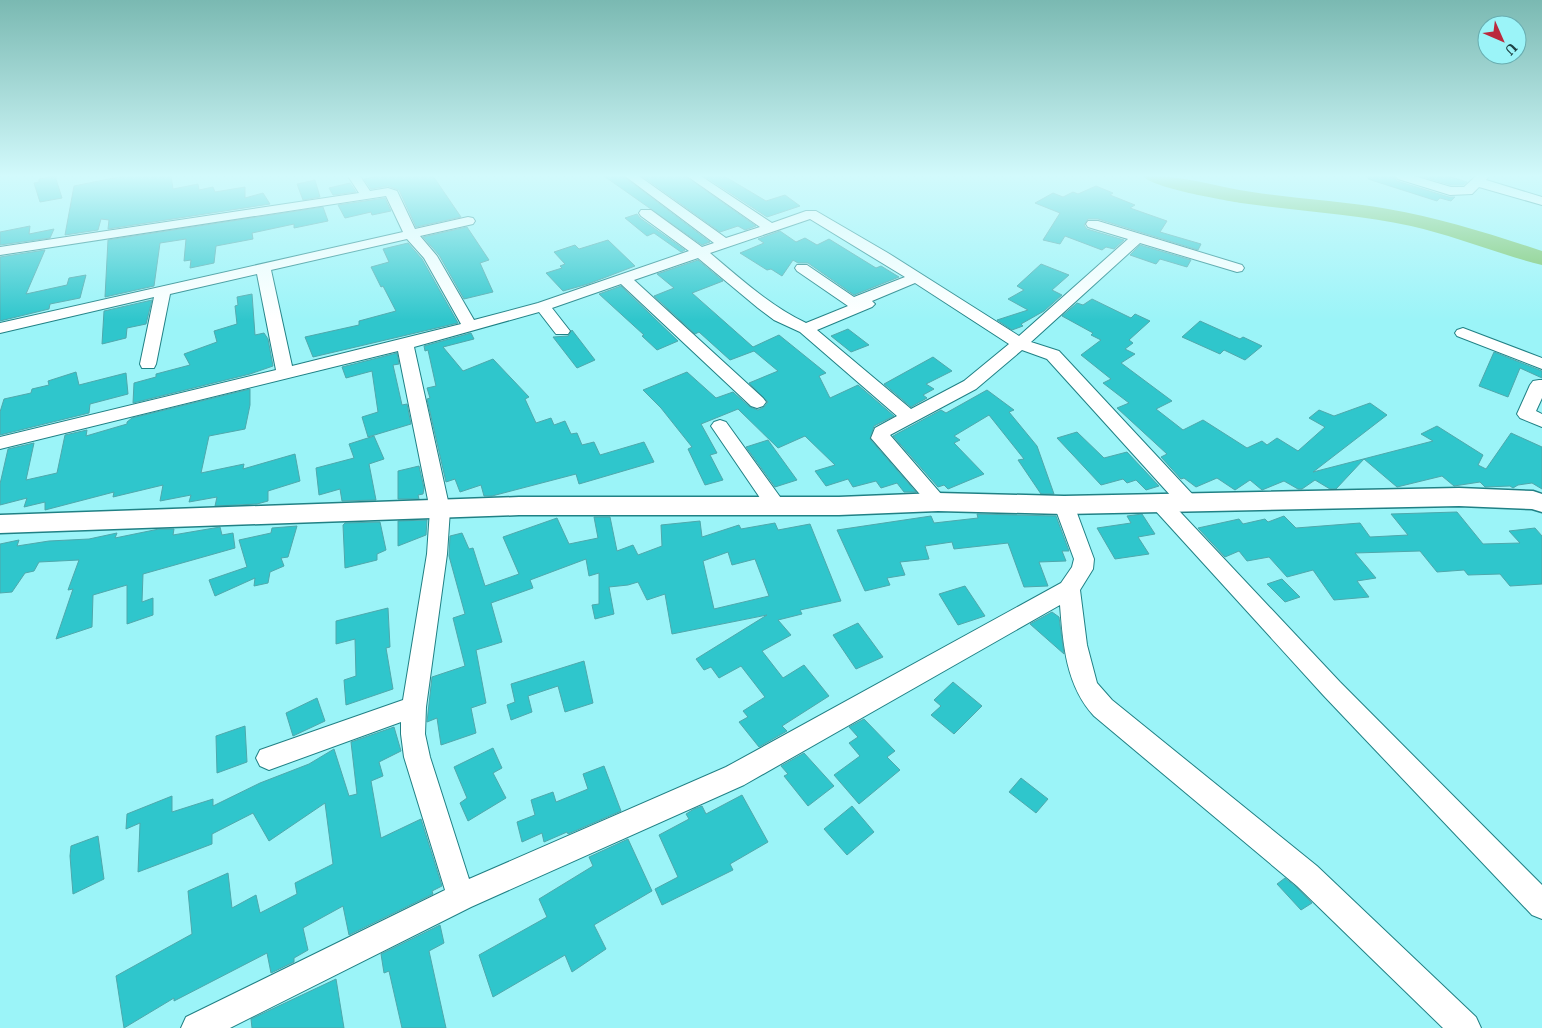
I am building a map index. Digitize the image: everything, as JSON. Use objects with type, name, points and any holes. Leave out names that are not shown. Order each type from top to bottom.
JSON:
[{"type":"street","points":[[0,251],[174,224]]},
{"type":"street","points":[[406,224],[411,234],[430,256],[470,326]]},
{"type":"street","points":[[0,328],[455,224]]},
{"type":"street","points":[[661,224],[701,253],[763,305],[780,317],[806,329],[910,417]]},
{"type":"street","points":[[697,224],[725,244]]},
{"type":"street","points":[[764,224],[770,228]]},
{"type":"street","points":[[0,443],[405,344],[543,306],[782,224]]},
{"type":"street","points":[[827,224],[1020,344],[1053,355]]},
{"type":"street","points":[[1092,224],[1136,239],[1237,268]]},
{"type":"street","points":[[938,502],[880,438],[883,430],[970,385],[1020,344],[1136,239]]},
{"type":"street","points":[[802,268],[853,303],[918,279]]},
{"type":"street","points":[[263,269],[285,373]]},
{"type":"street","points":[[624,279],[758,402]]},
{"type":"street","points":[[806,329],[918,279]]},
{"type":"street","points":[[148,364],[163,292]]},
{"type":"street","points":[[543,306],[562,331]]},
{"type":"street","points":[[1037,328],[1053,355],[1188,502]]},
{"type":"street","points":[[1463,333],[1542,364]]},
{"type":"street","points":[[405,344],[440,510],[437,554],[421,649],[414,707],[413,734],[417,757],[460,897]]},
{"type":"street","points":[[1539,385],[1526,414],[1542,421]]},
{"type":"street","points":[[720,426],[776,506]]},
{"type":"street","points":[[0,524],[440,510],[537,505],[839,506],[938,502],[1064,505],[1459,497],[1532,500],[1542,503]]},
{"type":"street","points":[[1160,503],[1339,696],[1542,905]]},
{"type":"street","points":[[197,1028],[460,897],[735,776],[1069,589],[1082,569],[1084,559],[1064,505]]},
{"type":"street","points":[[1069,589],[1074,637],[1083,674],[1091,695],[1103,708],[1307,876],[1465,1028]]},
{"type":"street","points":[[269,758],[414,707]]},
{"type":"building","points":[[67,224],[100,224],[98,230],[65,235]]},
{"type":"building","points":[[109,224],[141,224],[108,229]]},
{"type":"building","points":[[212,224],[314,224],[294,228],[294,224],[252,233],[253,239],[216,246],[214,263],[190,268],[191,260],[184,261],[186,239],[160,243],[154,286],[105,297],[108,240]]},
{"type":"building","points":[[415,224],[430,224],[416,227]]},
{"type":"building","points":[[632,224],[648,224],[685,250],[681,252],[654,233],[647,236]]},
{"type":"building","points":[[672,224],[686,224],[710,242],[702,245]]},
{"type":"building","points":[[709,224],[753,224],[756,226],[745,230],[738,226],[720,232]]},
{"type":"building","points":[[1053,224],[1085,224],[1087,229],[1124,240],[1114,249],[1106,247],[1102,250],[1065,236],[1060,244],[1043,240]]},
{"type":"building","points":[[1114,224],[1165,224],[1160,232],[1201,244],[1198,250]]},
{"type":"building","points":[[30,226],[29,234],[54,229],[50,238],[0,245],[0,232]]},
{"type":"building","points":[[467,227],[489,260],[480,263],[493,292],[464,299],[439,255],[423,237]]},
{"type":"building","points":[[780,231],[796,242],[805,238],[817,245],[829,239],[876,268],[881,266],[899,277],[854,295],[808,263],[798,263],[793,260],[782,276],[771,269],[767,270],[740,253],[764,243],[758,239]]},
{"type":"building","points":[[608,240],[635,266],[588,284],[563,291],[546,273],[562,268],[560,266],[565,264],[554,252],[575,245],[579,249]]},
{"type":"building","points":[[408,243],[422,259],[458,323],[313,357],[305,337],[359,325],[359,321],[396,311],[371,267],[389,262],[383,249]]},
{"type":"building","points":[[1140,245],[1191,260],[1187,267],[1160,259],[1156,264],[1130,255]]},
{"type":"building","points":[[45,250],[26,294],[67,285],[69,278],[86,275],[80,298],[50,304],[49,309],[0,321],[0,257]]},
{"type":"building","points":[[698,260],[723,281],[692,293],[753,347],[779,335],[826,373],[819,376],[830,398],[858,385],[894,416],[874,426],[870,439],[916,492],[904,492],[897,483],[881,488],[876,481],[853,487],[848,479],[826,486],[815,471],[835,465],[805,436],[778,448],[738,409],[701,424],[717,453],[710,455],[723,480],[705,485],[688,449],[692,447],[661,408],[643,390],[687,372],[716,398],[733,392],[750,407],[758,410],[768,402],[749,383],[778,371],[754,351],[730,360],[699,332],[695,334],[654,296],[674,288],[657,274]]},
{"type":"building","points":[[1041,264],[1069,275],[1052,290],[1062,295],[1044,311],[1021,324],[1023,326],[1012,330],[997,320],[1028,310],[1008,299],[1024,290],[1017,286]]},
{"type":"building","points":[[621,286],[678,341],[657,350],[642,336],[644,335],[599,294]]},
{"type":"building","points":[[252,294],[255,335],[264,333],[268,339],[273,366],[250,374],[133,403],[134,383],[156,377],[156,374],[190,365],[184,354],[217,342],[214,331],[237,324],[235,306],[238,305],[237,297]]},
{"type":"building","points":[[1092,299],[1131,318],[1135,314],[1150,321],[1129,340],[1133,343],[1125,349],[1135,354],[1121,363],[1172,401],[1156,409],[1183,430],[1203,420],[1247,448],[1262,441],[1267,445],[1277,438],[1298,451],[1325,427],[1309,418],[1319,410],[1334,416],[1370,403],[1387,415],[1313,472],[1433,441],[1421,434],[1437,426],[1483,455],[1478,465],[1486,469],[1511,433],[1542,447],[1542,489],[1532,483],[1518,485],[1513,488],[1510,486],[1485,487],[1480,482],[1454,486],[1442,476],[1397,487],[1364,459],[1336,489],[1330,489],[1315,480],[1302,489],[1298,489],[1284,481],[1262,490],[1250,480],[1235,490],[1217,478],[1196,487],[1184,478],[1181,479],[1161,457],[1167,454],[1117,408],[1129,403],[1103,383],[1111,379],[1081,355],[1101,340],[1091,335],[1093,333],[1062,316],[1077,303],[1083,305]]},
{"type":"building","points":[[152,300],[146,324],[127,328],[126,338],[102,344],[104,311]]},
{"type":"building","points":[[1200,321],[1240,339],[1243,337],[1262,346],[1245,360],[1224,350],[1220,354],[1182,337]]},
{"type":"building","points":[[848,329],[869,345],[851,352],[831,336]]},
{"type":"building","points":[[572,330],[595,360],[577,368],[553,337],[568,336]]},
{"type":"building","points":[[471,333],[474,339],[443,347],[463,371],[493,359],[529,397],[525,399],[536,423],[551,418],[554,425],[565,421],[571,434],[577,433],[582,445],[594,442],[600,455],[644,442],[654,462],[579,484],[576,474],[492,496],[484,496],[481,485],[460,492],[455,479],[446,482],[427,399],[430,398],[427,388],[436,386],[428,350],[425,351],[424,346]]},
{"type":"building","points":[[1494,352],[1542,371],[1542,378],[1520,368],[1508,397],[1479,386]]},
{"type":"building","points":[[397,353],[399,364],[393,365],[402,405],[407,404],[411,424],[368,437],[362,417],[378,412],[372,371],[346,378],[342,367]]},
{"type":"building","points":[[933,357],[952,371],[926,384],[934,389],[923,395],[927,398],[911,407],[884,384]]},
{"type":"building","points":[[76,372],[79,385],[126,373],[128,394],[90,404],[89,413],[0,435],[0,412],[4,399],[31,393],[32,389],[49,385],[48,381]]},
{"type":"building","points":[[250,389],[250,405],[245,429],[209,436],[201,473],[244,464],[243,469],[295,454],[300,481],[268,491],[268,501],[257,504],[215,506],[217,497],[189,502],[191,495],[160,501],[163,485],[113,497],[114,492],[45,510],[45,502],[24,507],[27,498],[0,505],[0,484],[8,449],[34,443],[26,480],[57,473],[65,435],[87,430],[86,436],[127,424],[132,418]]},
{"type":"building","points":[[987,390],[1014,410],[1009,412],[1037,446],[1054,494],[1041,494],[1018,460],[1024,459],[989,415],[954,436],[960,440],[954,443],[984,474],[948,489],[944,485],[938,487],[893,436],[941,410],[946,413]]},
{"type":"building","points":[[1077,432],[1104,458],[1127,452],[1159,486],[1146,490],[1136,480],[1127,483],[1123,479],[1101,485],[1057,438]]},
{"type":"building","points":[[374,436],[384,459],[369,464],[376,500],[342,501],[340,489],[319,495],[316,468],[354,458],[349,444]]},
{"type":"building","points":[[768,440],[797,480],[775,487],[746,447]]},
{"type":"building","points":[[419,466],[424,488],[423,494],[418,495],[419,499],[398,499],[398,471]]},
{"type":"building","points":[[1457,512],[1483,544],[1520,543],[1509,531],[1535,528],[1542,536],[1542,584],[1510,586],[1500,574],[1468,575],[1464,570],[1437,572],[1420,551],[1355,553],[1376,578],[1357,581],[1369,597],[1334,600],[1313,570],[1287,577],[1269,557],[1247,561],[1239,551],[1225,557],[1198,528],[1239,519],[1243,524],[1265,519],[1268,522],[1284,516],[1296,528],[1360,523],[1370,537],[1408,535],[1391,514]]},
{"type":"building","points":[[977,514],[1056,516],[1069,551],[1062,551],[1066,561],[1039,562],[1048,586],[1024,587],[1008,543],[954,549],[952,542],[925,546],[929,559],[900,562],[905,575],[887,578],[890,585],[865,591],[837,530],[931,516],[934,523],[978,518]]},
{"type":"building","points":[[1142,514],[1155,534],[1138,537],[1149,554],[1115,559],[1097,528],[1131,523],[1127,516]]},
{"type":"building","points":[[594,517],[610,517],[617,551],[633,545],[638,555],[662,546],[661,525],[700,521],[702,537],[739,525],[741,529],[775,523],[778,530],[810,524],[841,601],[800,610],[802,614],[778,620],[791,635],[762,651],[783,678],[804,665],[829,696],[782,726],[787,731],[759,747],[739,722],[748,717],[743,711],[765,697],[741,666],[719,678],[711,667],[704,670],[696,659],[767,615],[672,634],[665,594],[647,600],[638,582],[609,587],[614,614],[595,619],[592,605],[599,604],[599,573],[589,576],[586,559],[530,580],[533,588],[491,603],[502,642],[476,650],[486,703],[471,708],[476,733],[441,745],[437,718],[427,722],[432,677],[465,666],[453,618],[465,614],[449,556],[450,536],[462,533],[469,549],[473,548],[485,586],[519,574],[503,537],[557,518],[569,544],[598,538]],"holes":[[[728,552],[732,565],[755,559],[769,596],[714,609],[703,561]]]},
{"type":"building","points":[[427,520],[426,535],[398,546],[398,521]]},
{"type":"building","points":[[380,522],[386,550],[377,554],[377,560],[345,568],[343,525],[345,523]]},
{"type":"building","points":[[297,526],[288,557],[281,558],[284,566],[270,572],[268,583],[254,586],[255,578],[215,596],[209,580],[247,567],[239,540],[271,533],[272,528]]},
{"type":"building","points":[[220,527],[222,535],[233,533],[235,548],[143,574],[142,602],[153,598],[153,615],[127,624],[127,585],[93,595],[92,627],[56,639],[73,589],[68,590],[79,560],[39,562],[34,571],[25,573],[12,592],[0,593],[0,544],[19,540],[17,546],[49,541],[89,539],[117,533],[115,538],[159,529],[174,529],[173,535]]},
{"type":"building","points":[[1282,579],[1300,597],[1285,602],[1267,584]]},
{"type":"building","points":[[965,586],[985,616],[958,625],[939,594]]},
{"type":"building","points":[[388,608],[390,647],[386,648],[393,689],[346,705],[344,680],[356,676],[355,639],[336,644],[336,621]]},
{"type":"building","points":[[1052,612],[1059,617],[1064,654],[1030,624]]},
{"type":"building","points":[[858,623],[883,657],[856,669],[833,635]]},
{"type":"building","points":[[584,661],[593,703],[565,712],[558,686],[528,696],[532,712],[511,720],[507,705],[515,702],[511,684]]},
{"type":"building","points":[[953,682],[982,706],[954,734],[931,715],[941,706],[934,700]]},
{"type":"building","points":[[317,698],[325,721],[293,736],[286,713]]},
{"type":"building","points":[[864,719],[895,751],[887,757],[900,770],[859,804],[834,775],[860,756],[849,743],[858,737],[849,727]]},
{"type":"building","points":[[245,726],[247,762],[217,773],[216,736]]},
{"type":"building","points":[[394,727],[401,751],[379,762],[383,776],[371,781],[381,838],[421,819],[442,886],[432,891],[433,894],[349,935],[343,906],[303,928],[308,950],[294,958],[294,962],[271,973],[267,953],[174,1001],[174,998],[124,1028],[116,976],[192,934],[188,891],[228,873],[232,908],[256,895],[260,913],[297,894],[295,883],[333,864],[325,803],[269,841],[253,813],[212,834],[212,844],[138,872],[140,823],[126,829],[127,814],[172,796],[172,812],[213,799],[213,806],[260,783],[309,764],[334,749],[349,796],[357,794],[351,742]]},
{"type":"building","points":[[493,748],[502,768],[493,773],[506,798],[468,821],[460,803],[467,798],[454,767]]},
{"type":"building","points":[[804,753],[834,786],[808,806],[784,776],[788,774],[781,766]]},
{"type":"building","points":[[604,766],[621,811],[568,834],[567,832],[544,842],[542,833],[522,842],[517,822],[535,815],[531,800],[553,792],[556,802],[588,789],[583,774]]},
{"type":"building","points":[[1021,778],[1048,799],[1036,813],[1009,792]]},
{"type":"building","points":[[742,795],[768,842],[730,864],[733,870],[662,905],[655,889],[678,877],[659,835],[689,819],[686,814],[694,809],[702,806],[706,814]]},
{"type":"building","points":[[852,806],[874,832],[847,855],[824,829]]},
{"type":"building","points":[[98,836],[104,879],[73,894],[71,846]]},
{"type":"building","points":[[628,839],[652,891],[594,925],[606,949],[572,972],[565,955],[493,997],[479,955],[547,917],[539,899],[593,866],[589,857]]},
{"type":"building","points":[[1285,878],[1312,903],[1301,910],[1277,884]]},
{"type":"building","points":[[440,925],[444,943],[429,951],[446,1028],[402,1028],[389,971],[384,973],[381,954]]},
{"type":"building","points":[[336,979],[344,1028],[252,1028],[251,1019]]},
{"type":"waterway","points":[[1428,224],[1542,258]]}]
